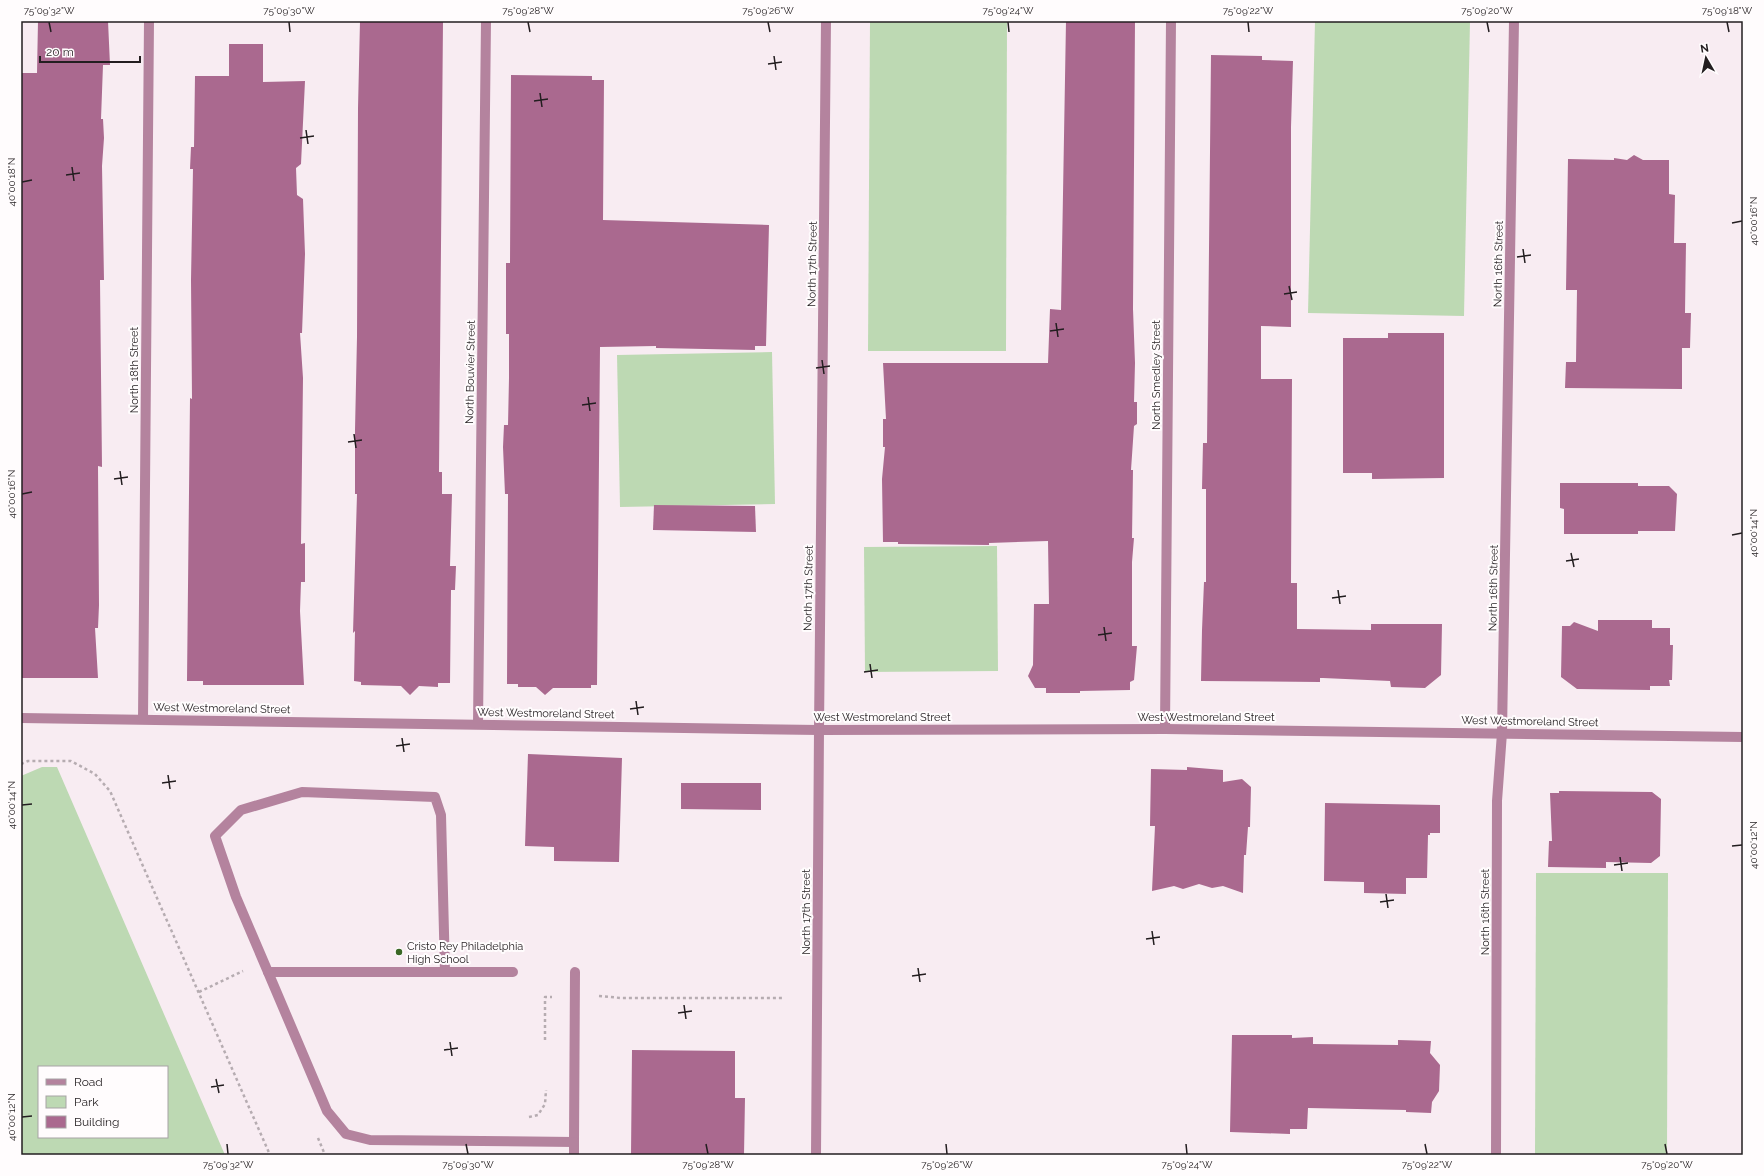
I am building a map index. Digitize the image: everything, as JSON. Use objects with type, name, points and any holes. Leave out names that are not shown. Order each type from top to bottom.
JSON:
[{"type":"street","name":"North 18th Street","points":[[143,719],[149,21]]},
{"type":"street","name":"North Bouvier Street","points":[[478,724],[486,21]]},
{"type":"street","name":"North 17th Street","points":[[816,1155],[826,21]]},
{"type":"street","name":"North Smedley Street","points":[[1164,729],[1171,21]]},
{"type":"street","name":"North 16th Street","points":[[1496,1155],[1498,801],[1502,732],[1514,21]]},
{"type":"street","name":"West Westmoreland Street","points":[[21,718],[819,730],[1164,729],[1502,732],[1743,737]]},
{"type":"street","points":[[445,972],[441,815],[435,797],[302,792],[241,810],[215,836],[236,897],[327,1111],[346,1134],[370,1140],[574,1142]]},
{"type":"street","points":[[268,972],[513,972]]},
{"type":"street","points":[[574,1155],[575,972]]},
{"type":"path","points":[[21,764],[28,761],[71,761],[95,774],[110,791],[270,1155]]},
{"type":"path","points":[[199,992],[243,971],[246,978]]},
{"type":"path","points":[[546,1040],[545,997],[556,996]]},
{"type":"path","points":[[598,996],[621,998],[783,998]]},
{"type":"path","points":[[526,1118],[538,1115],[545,1104],[546,1090]]},
{"type":"path","points":[[316,1134],[326,1155]]},
{"type":"green space","points":[[870,21],[1007,21],[1006,351],[868,351]]},
{"type":"green space","points":[[1315,21],[1470,21],[1464,316],[1308,313]]},
{"type":"green space","points":[[772,352],[775,504],[620,507],[617,355]]},
{"type":"green space","points":[[997,546],[998,671],[865,672],[864,547]]},
{"type":"green space","points":[[42,767],[57,767],[225,1155],[21,1155],[21,776]]},
{"type":"green space","points":[[1536,873],[1668,873],[1667,1155],[1535,1155]]},
{"type":"building","points":[[38,21],[108,21],[110,65],[103,65],[101,119],[103,119],[104,138],[102,166],[104,280],[100,280],[102,467],[98,466],[99,605],[98,628],[95,628],[98,678],[21,678],[21,73],[37,73]]},
{"type":"building","points":[[360,21],[443,21],[439,472],[442,472],[442,494],[452,494],[450,566],[456,566],[455,590],[451,590],[450,683],[438,683],[438,687],[419,686],[410,695],[401,686],[361,685],[361,682],[354,681],[355,631],[353,633],[357,494],[355,494],[355,430]]},
{"type":"building","points":[[1066,21],[1135,21],[1133,309],[1135,363],[1134,402],[1137,402],[1137,424],[1134,426],[1131,470],[1133,470],[1132,538],[1134,538],[1132,562],[1132,646],[1137,646],[1134,680],[1130,682],[1130,690],[1080,691],[1080,693],[1046,693],[1046,688],[1035,688],[1028,676],[1033,665],[1034,604],[1049,604],[1048,541],[989,543],[989,545],[898,544],[898,542],[883,542],[882,479],[885,447],[883,447],[883,419],[886,419],[883,363],[1048,363],[1050,309],[1061,310]]},
{"type":"building","points":[[229,44],[263,44],[263,82],[305,81],[301,164],[296,168],[297,195],[303,199],[305,254],[302,333],[300,333],[303,378],[301,544],[305,543],[305,582],[301,582],[300,611],[304,685],[203,685],[203,681],[187,681],[190,398],[192,399],[191,280],[193,169],[190,169],[191,147],[194,147],[195,76],[229,76]]},
{"type":"building","points":[[1211,55],[1262,56],[1262,60],[1293,61],[1291,127],[1291,327],[1261,326],[1261,379],[1292,379],[1291,583],[1297,583],[1297,629],[1371,630],[1371,624],[1442,624],[1441,675],[1425,688],[1391,687],[1390,681],[1323,678],[1320,678],[1320,682],[1201,681],[1204,582],[1206,582],[1206,489],[1202,489],[1203,443],[1207,443]]},
{"type":"building","points":[[511,75],[592,76],[592,80],[604,80],[603,220],[769,225],[766,346],[755,346],[755,350],[656,348],[656,346],[600,347],[597,685],[591,685],[591,688],[553,688],[545,695],[536,687],[518,687],[518,684],[507,684],[508,494],[505,494],[503,447],[504,425],[508,425],[509,334],[506,334],[506,263],[510,263]]},
{"type":"building","points":[[1634,155],[1643,160],[1669,160],[1669,194],[1675,195],[1674,243],[1686,243],[1685,313],[1691,313],[1690,348],[1682,348],[1682,389],[1565,388],[1566,362],[1576,362],[1577,290],[1566,290],[1568,159],[1614,160],[1614,158],[1627,160]]},
{"type":"building","points":[[1388,333],[1444,333],[1444,478],[1372,479],[1372,473],[1343,473],[1343,338],[1388,338]]},
{"type":"building","points":[[1560,483],[1638,483],[1638,486],[1669,486],[1677,494],[1675,531],[1638,531],[1638,534],[1564,534],[1564,509],[1560,508]]},
{"type":"building","points":[[654,505],[755,506],[756,532],[653,530]]},
{"type":"building","points":[[1598,620],[1652,620],[1652,628],[1670,628],[1670,645],[1673,645],[1672,680],[1669,680],[1670,686],[1650,686],[1650,690],[1577,689],[1561,677],[1562,626],[1570,626],[1574,622],[1598,631]]},
{"type":"building","points":[[528,754],[622,758],[619,862],[554,861],[554,847],[525,846]]},
{"type":"building","points":[[1187,767],[1223,770],[1223,782],[1242,779],[1251,787],[1250,827],[1248,827],[1246,855],[1244,855],[1243,893],[1223,886],[1212,888],[1199,884],[1183,889],[1174,886],[1152,891],[1155,826],[1150,826],[1151,769],[1187,770]]},
{"type":"building","points":[[681,783],[761,783],[761,810],[681,809]]},
{"type":"building","points":[[1559,791],[1652,792],[1661,799],[1660,856],[1651,863],[1606,862],[1606,868],[1548,867],[1549,841],[1552,841],[1550,793],[1559,793]]},
{"type":"building","points":[[1325,803],[1440,805],[1440,833],[1430,833],[1430,835],[1428,835],[1427,878],[1406,878],[1406,894],[1364,893],[1364,882],[1324,881]]},
{"type":"building","points":[[1232,1035],[1292,1035],[1292,1038],[1313,1037],[1313,1044],[1398,1045],[1398,1040],[1431,1041],[1430,1053],[1440,1065],[1439,1091],[1432,1102],[1431,1113],[1406,1112],[1406,1110],[1308,1108],[1307,1129],[1290,1129],[1290,1134],[1230,1132]]},
{"type":"building","points":[[632,1050],[735,1051],[735,1098],[745,1098],[744,1155],[631,1155]]},
{"type":"place","name":"Cristo Rey Philadelphia High School","points":[[399,952]]}]
